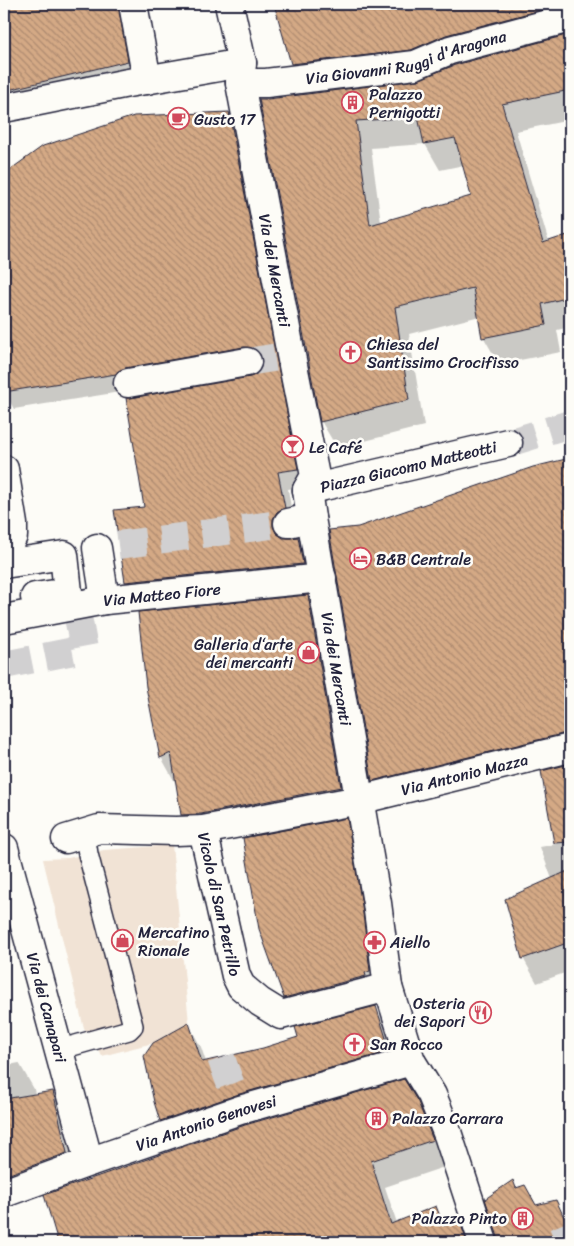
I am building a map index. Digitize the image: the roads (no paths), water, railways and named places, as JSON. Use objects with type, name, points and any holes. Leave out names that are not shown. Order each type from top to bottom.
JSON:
[{"type":"street","points":[[133,4],[138,81]]},
{"type":"street","name":"Via dei Mercanti","points":[[229,4],[314,476],[307,490],[299,521],[322,578],[377,903],[388,987],[411,1061],[432,1095],[445,1127],[483,1242]]},
{"type":"street","name":"Via Giovanni Ruggi d'Aragona","points":[[4,108],[138,81],[241,73],[266,83],[416,65],[450,50],[570,18]]},
{"type":"street","points":[[128,383],[247,362]]},
{"type":"street","name":"Piazza Giacomo Matteotti","points":[[307,490],[508,443]]},
{"type":"street","points":[[4,469],[8,536]]},
{"type":"street","points":[[102,547],[105,600]]},
{"type":"street","points":[[4,564],[64,555],[68,592],[4,602]]},
{"type":"street","name":"Via Matteo Fiore","points":[[4,619],[105,600],[322,578]]},
{"type":"street","name":"Via Antonio Mazza","points":[[203,830],[359,800],[570,748]]},
{"type":"street","name":"Vicolo di San Petrillo","points":[[75,837],[99,830],[203,830],[236,976],[241,986],[260,1002],[281,1015],[388,987]]},
{"type":"street","name":"Via dei Canapari","points":[[4,851],[89,1162]]},
{"type":"street","name":"Via Antonio Genovesi","points":[[4,1193],[240,1110],[411,1061]]},
{"type":"lane","points":[[58,1050],[129,1030],[133,1026],[88,854],[75,837]]},
{"type":"tunnel","points":[[247,362],[291,355]]},
{"type":"tunnel","points":[[508,443],[570,424]]},
{"type":"tunnel","points":[[118,545],[288,523]]},
{"type":"tunnel","points":[[4,665],[84,649],[76,606]]},
{"type":"tunnel","points":[[221,1058],[240,1110]]},
{"type":"tunnel","points":[[555,1242],[570,1236]]},
{"type":"place","name":"Palazzo Pernigotti","points":[[353,103]]},
{"type":"place","name":"Gusto 17","points":[[178,119]]},
{"type":"place","name":"Chiesa del Santissimo Crocifisso","points":[[351,353]]},
{"type":"place","name":"Le Café","points":[[293,447]]},
{"type":"place","name":"B&B Centrale","points":[[360,559]]},
{"type":"place","name":"Galleria d‘arte dei mercanti","points":[[309,653]]},
{"type":"place","name":"Mercatino Rionale","points":[[122,941]]},
{"type":"place","name":"Aiello","points":[[374,942]]},
{"type":"place","name":"Osteria dei Sapori","points":[[481,1012]]},
{"type":"place","name":"San Rocco","points":[[354,1044]]},
{"type":"place","name":"Palazzo Carrara","points":[[376,1118]]},
{"type":"place","name":"Palazzo Pinto","points":[[523,1218]]}]
